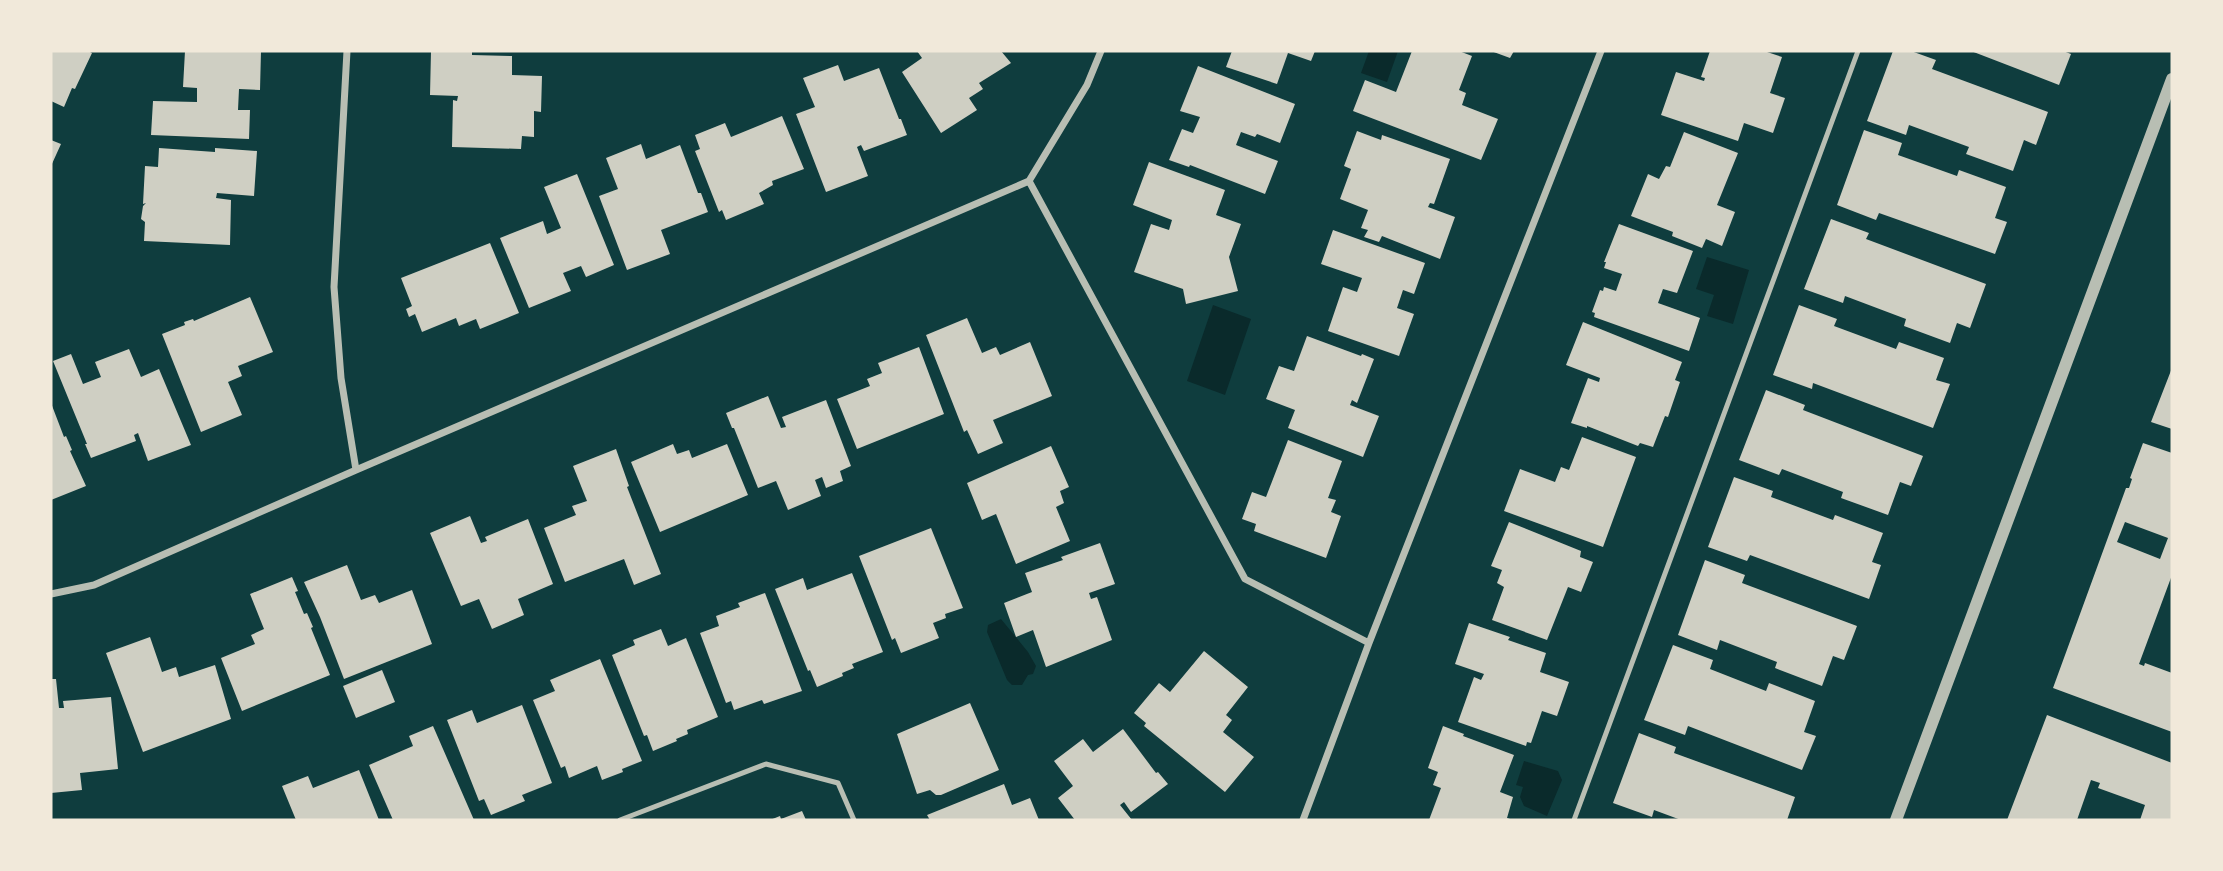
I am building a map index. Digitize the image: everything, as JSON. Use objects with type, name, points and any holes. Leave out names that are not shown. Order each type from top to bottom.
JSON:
[{"type":"street","points":[[347,51],[334,287],[341,378],[356,470]]},
{"type":"street","points":[[51,594],[94,584],[1029,181],[1087,85],[1101,51]]},
{"type":"street","points":[[1303,820],[1369,643],[1601,51]]},
{"type":"street","points":[[1896,820],[2172,79]]},
{"type":"street","points":[[1029,181],[1245,579],[1369,643]]},
{"type":"lane","points":[[1574,820],[1858,51]]},
{"type":"lane","points":[[620,820],[766,764],[838,783],[854,820]]},
{"type":"water","points":[[1369,51],[1398,51],[1387,82],[1361,73]]},
{"type":"water","points":[[1707,257],[1749,270],[1733,324],[1707,316],[1714,295],[1696,289]]},
{"type":"water","points":[[1213,305],[1251,319],[1225,395],[1187,381]]},
{"type":"water","points":[[1001,619],[1036,666],[1033,674],[1028,675],[1022,685],[1012,685],[1007,680],[987,632],[988,625]]},
{"type":"water","points":[[1524,761],[1558,771],[1562,780],[1547,816],[1524,806],[1520,797],[1523,787],[1516,785]]},
{"type":"building","points":[[51,51],[92,53],[64,107],[51,101]]},
{"type":"building","points":[[185,51],[261,51],[260,90],[239,89],[238,110],[250,110],[249,139],[151,135],[153,101],[197,102],[197,88],[183,87]]},
{"type":"building","points":[[431,51],[472,51],[472,55],[512,56],[512,75],[542,76],[541,112],[534,111],[534,137],[522,136],[521,149],[452,147],[453,100],[457,101],[458,96],[430,95]]},
{"type":"building","points":[[917,51],[1001,51],[1011,63],[979,83],[983,89],[969,98],[977,110],[941,133],[902,72],[922,58]]},
{"type":"building","points":[[1232,51],[1315,51],[1311,61],[1288,53],[1277,84],[1226,67]]},
{"type":"building","points":[[1412,51],[1459,51],[1472,56],[1459,90],[1466,93],[1462,105],[1498,119],[1481,160],[1353,111],[1365,80],[1396,92]]},
{"type":"building","points":[[1491,51],[1514,51],[1510,58]]},
{"type":"building","points":[[1710,51],[1764,51],[1782,57],[1770,93],[1785,98],[1773,133],[1744,123],[1738,141],[1661,115],[1676,72],[1704,81],[1705,78],[1701,77]]},
{"type":"building","points":[[1893,51],[1911,51],[1936,60],[1932,69],[2048,112],[2036,145],[2024,140],[2013,171],[1966,154],[1969,147],[1909,125],[1906,135],[1867,121]]},
{"type":"building","points":[[1971,51],[2063,51],[2071,54],[2059,85]]},
{"type":"building","points":[[838,65],[844,81],[879,68],[907,135],[864,151],[861,145],[857,147],[868,176],[826,192],[796,114],[815,107],[803,78]]},
{"type":"building","points":[[1198,66],[1295,104],[1280,143],[1257,134],[1255,137],[1241,132],[1236,145],[1278,161],[1265,194],[1190,165],[1189,167],[1169,160],[1182,129],[1193,133],[1200,117],[1180,111]]},
{"type":"building","points":[[782,116],[804,169],[772,181],[773,185],[759,193],[764,204],[726,220],[722,210],[719,212],[695,151],[700,149],[695,135],[725,123],[731,137]]},
{"type":"building","points":[[1864,130],[1902,143],[1898,155],[1957,176],[1959,170],[2006,187],[1995,218],[2007,222],[1995,254],[1879,213],[1876,220],[1837,205]]},
{"type":"building","points":[[1357,131],[1381,140],[1382,135],[1450,159],[1434,204],[1430,203],[1428,207],[1455,217],[1440,259],[1382,236],[1379,242],[1364,237],[1368,230],[1361,228],[1368,210],[1340,199],[1351,169],[1344,166]]},
{"type":"building","points":[[1684,132],[1738,153],[1717,205],[1735,212],[1722,246],[1706,239],[1702,248],[1672,236],[1673,232],[1631,216],[1648,174],[1659,179],[1666,166],[1670,167]]},
{"type":"building","points":[[51,140],[61,144],[51,166]]},
{"type":"building","points":[[641,144],[646,159],[680,145],[708,212],[661,230],[670,254],[627,270],[599,196],[618,189],[606,158]]},
{"type":"building","points":[[159,148],[215,152],[215,148],[257,151],[254,196],[217,193],[216,198],[231,200],[230,245],[144,241],[145,222],[141,219],[146,203],[143,204],[145,166],[158,167]]},
{"type":"building","points":[[1149,162],[1225,190],[1216,215],[1241,224],[1229,257],[1238,291],[1186,304],[1183,289],[1134,272],[1151,224],[1169,230],[1172,220],[1133,205]]},
{"type":"building","points":[[577,174],[614,265],[586,277],[581,266],[563,273],[571,291],[529,308],[500,238],[543,221],[547,234],[561,228],[544,187]]},
{"type":"building","points":[[1831,219],[1869,233],[1866,239],[1986,284],[1970,328],[1957,323],[1950,343],[1904,326],[1906,319],[1845,296],[1843,303],[1804,289]]},
{"type":"building","points":[[1619,224],[1693,251],[1677,293],[1663,289],[1658,303],[1700,318],[1689,351],[1594,317],[1595,313],[1592,312],[1600,290],[1603,291],[1604,287],[1616,291],[1622,274],[1604,268]]},
{"type":"building","points":[[1333,230],[1425,263],[1414,294],[1403,290],[1397,308],[1414,314],[1399,356],[1328,331],[1343,287],[1357,292],[1362,278],[1321,264]]},
{"type":"building","points":[[490,243],[519,313],[480,329],[476,319],[459,326],[456,318],[422,332],[415,314],[409,317],[406,309],[412,306],[401,278]]},
{"type":"building","points":[[250,297],[273,352],[238,366],[242,376],[228,382],[242,415],[201,432],[162,334],[185,325],[184,322],[194,321]]},
{"type":"building","points":[[1799,305],[1837,319],[1834,326],[1896,349],[1899,342],[1944,358],[1936,380],[1950,384],[1933,428],[1813,383],[1812,389],[1773,375]]},
{"type":"building","points":[[967,318],[982,353],[996,347],[1000,355],[1030,342],[1052,396],[993,420],[1003,443],[978,454],[967,430],[964,432],[926,335]]},
{"type":"building","points":[[1583,322],[1682,362],[1675,380],[1680,382],[1668,417],[1665,416],[1653,447],[1640,443],[1638,446],[1587,426],[1571,423],[1588,378],[1599,382],[1600,378],[1566,365]]},
{"type":"building","points":[[1307,336],[1374,359],[1357,403],[1352,400],[1350,405],[1379,416],[1363,457],[1288,428],[1295,410],[1266,399],[1279,366],[1294,371]]},
{"type":"building","points":[[919,347],[944,414],[857,449],[837,399],[870,386],[867,379],[882,373],[878,363]]},
{"type":"building","points":[[129,349],[141,377],[159,369],[191,445],[148,461],[138,433],[134,435],[136,441],[91,458],[53,361],[71,354],[83,384],[101,377],[95,362]]},
{"type":"building","points":[[2172,368],[2172,429],[2151,422]]},
{"type":"building","points":[[1766,390],[1805,405],[1803,410],[1923,456],[1911,486],[1900,482],[1888,515],[1841,498],[1843,492],[1782,469],[1779,475],[1739,460]]},
{"type":"building","points":[[768,396],[781,428],[786,427],[782,417],[826,400],[851,466],[840,471],[843,481],[826,488],[822,477],[815,480],[821,496],[788,510],[776,481],[758,488],[726,413]]},
{"type":"building","points":[[51,403],[86,486],[51,500]]},
{"type":"building","points":[[1582,437],[1636,457],[1603,547],[1504,511],[1520,469],[1555,482],[1561,467],[1569,470]]},
{"type":"building","points":[[1288,440],[1342,461],[1328,498],[1336,500],[1331,512],[1341,516],[1326,558],[1254,531],[1256,524],[1242,519],[1252,492],[1266,497]]},
{"type":"building","points":[[2143,443],[2172,453],[2172,575],[2139,664],[2144,666],[2145,663],[2172,673],[2172,732],[2053,688],[2126,488],[2129,488]],"holes":[[[2125,522],[2168,538],[2160,559],[2117,542]]]},
{"type":"building","points":[[673,444],[677,454],[689,450],[692,458],[727,444],[748,495],[660,532],[631,462]]},
{"type":"building","points":[[1051,446],[1069,487],[1060,491],[1064,503],[1056,507],[1070,541],[1016,564],[996,514],[982,520],[967,483]]},
{"type":"building","points":[[616,449],[629,486],[627,487],[661,574],[634,585],[624,559],[565,582],[544,528],[576,515],[572,506],[587,501],[573,466]]},
{"type":"building","points":[[1734,477],[1773,491],[1771,497],[1833,520],[1835,515],[1883,533],[1872,562],[1881,565],[1869,599],[1750,555],[1747,561],[1708,547]]},
{"type":"building","points":[[470,516],[481,543],[487,541],[485,537],[528,519],[553,584],[518,599],[524,615],[492,629],[479,599],[461,606],[430,533]]},
{"type":"building","points":[[1509,522],[1581,551],[1580,557],[1593,562],[1581,592],[1568,587],[1547,640],[1492,620],[1504,587],[1497,583],[1502,570],[1491,566]]},
{"type":"building","points":[[931,528],[963,608],[945,614],[946,618],[933,623],[939,638],[901,653],[895,638],[892,640],[859,556]]},
{"type":"building","points":[[1100,543],[1115,584],[1089,593],[1091,599],[1097,597],[1112,640],[1046,667],[1033,630],[1016,637],[1004,603],[1032,592],[1025,573]]},
{"type":"building","points":[[1705,560],[1745,575],[1742,583],[1857,626],[1844,660],[1833,656],[1822,686],[1775,668],[1777,662],[1720,640],[1717,650],[1678,635]]},
{"type":"building","points":[[347,565],[361,600],[375,595],[379,603],[412,590],[432,644],[344,679],[304,582]]},
{"type":"building","points":[[852,573],[883,652],[852,664],[854,668],[842,673],[843,676],[817,687],[775,589],[803,578],[807,590]]},
{"type":"building","points":[[292,577],[298,591],[295,592],[313,627],[311,628],[330,675],[242,711],[221,658],[255,644],[251,635],[264,629],[250,594]]},
{"type":"building","points":[[765,593],[802,691],[764,704],[762,700],[734,710],[731,701],[726,703],[700,633],[719,626],[716,616],[740,607],[738,603]]},
{"type":"building","points":[[1469,623],[1546,653],[1540,672],[1569,682],[1557,716],[1542,711],[1531,743],[1527,742],[1526,746],[1458,722],[1474,677],[1481,680],[1484,674],[1455,664]]},
{"type":"building","points":[[661,629],[668,646],[686,638],[718,717],[687,730],[688,734],[676,739],[677,741],[653,751],[647,735],[644,736],[612,655],[635,645],[633,640]]},
{"type":"building","points":[[150,637],[162,672],[176,667],[179,677],[215,665],[231,719],[143,752],[106,653]]},
{"type":"building","points":[[1673,645],[1713,660],[1710,669],[1766,691],[1769,683],[1815,701],[1804,732],[1816,736],[1802,770],[1688,726],[1685,735],[1644,720]]},
{"type":"building","points":[[1204,651],[1248,687],[1226,715],[1232,720],[1223,732],[1254,757],[1225,792],[1144,726],[1146,723],[1134,713],[1159,683],[1170,692]]},
{"type":"building","points":[[600,659],[642,761],[602,780],[597,766],[569,778],[565,766],[561,768],[533,700],[555,691],[550,680]]},
{"type":"building","points":[[382,670],[395,702],[356,718],[343,686]]},
{"type":"building","points":[[51,679],[56,679],[59,708],[64,708],[63,701],[111,697],[118,769],[80,773],[82,790],[51,793]]},
{"type":"building","points":[[970,703],[999,770],[941,795],[930,790],[917,794],[897,734]]},
{"type":"building","points":[[522,705],[552,783],[522,795],[525,801],[491,815],[484,799],[479,801],[447,720],[472,710],[477,723]]},
{"type":"building","points":[[2047,715],[2172,763],[2172,820],[2140,820],[2145,805],[2098,788],[2100,783],[2091,780],[2077,820],[2007,820]]},
{"type":"building","points":[[433,726],[474,820],[393,820],[369,765],[413,746],[409,736]]},
{"type":"building","points":[[1443,726],[1514,755],[1500,792],[1513,797],[1507,818],[1513,820],[1429,820],[1441,788],[1433,785],[1438,772],[1428,768]]},
{"type":"building","points":[[1123,729],[1156,773],[1168,784],[1131,812],[1124,802],[1120,805],[1132,820],[1075,820],[1058,798],[1073,786],[1054,761],[1083,739],[1093,752]]},
{"type":"building","points":[[1639,733],[1676,747],[1674,753],[1795,797],[1787,820],[1681,820],[1654,810],[1652,817],[1613,803]]},
{"type":"building","points":[[359,770],[379,820],[296,820],[282,786],[308,776],[313,788]]},
{"type":"building","points":[[1004,784],[1012,805],[1030,798],[1039,820],[930,820],[927,815]]},
{"type":"building","points":[[802,811],[806,820],[770,820],[780,816],[781,819]]}]
